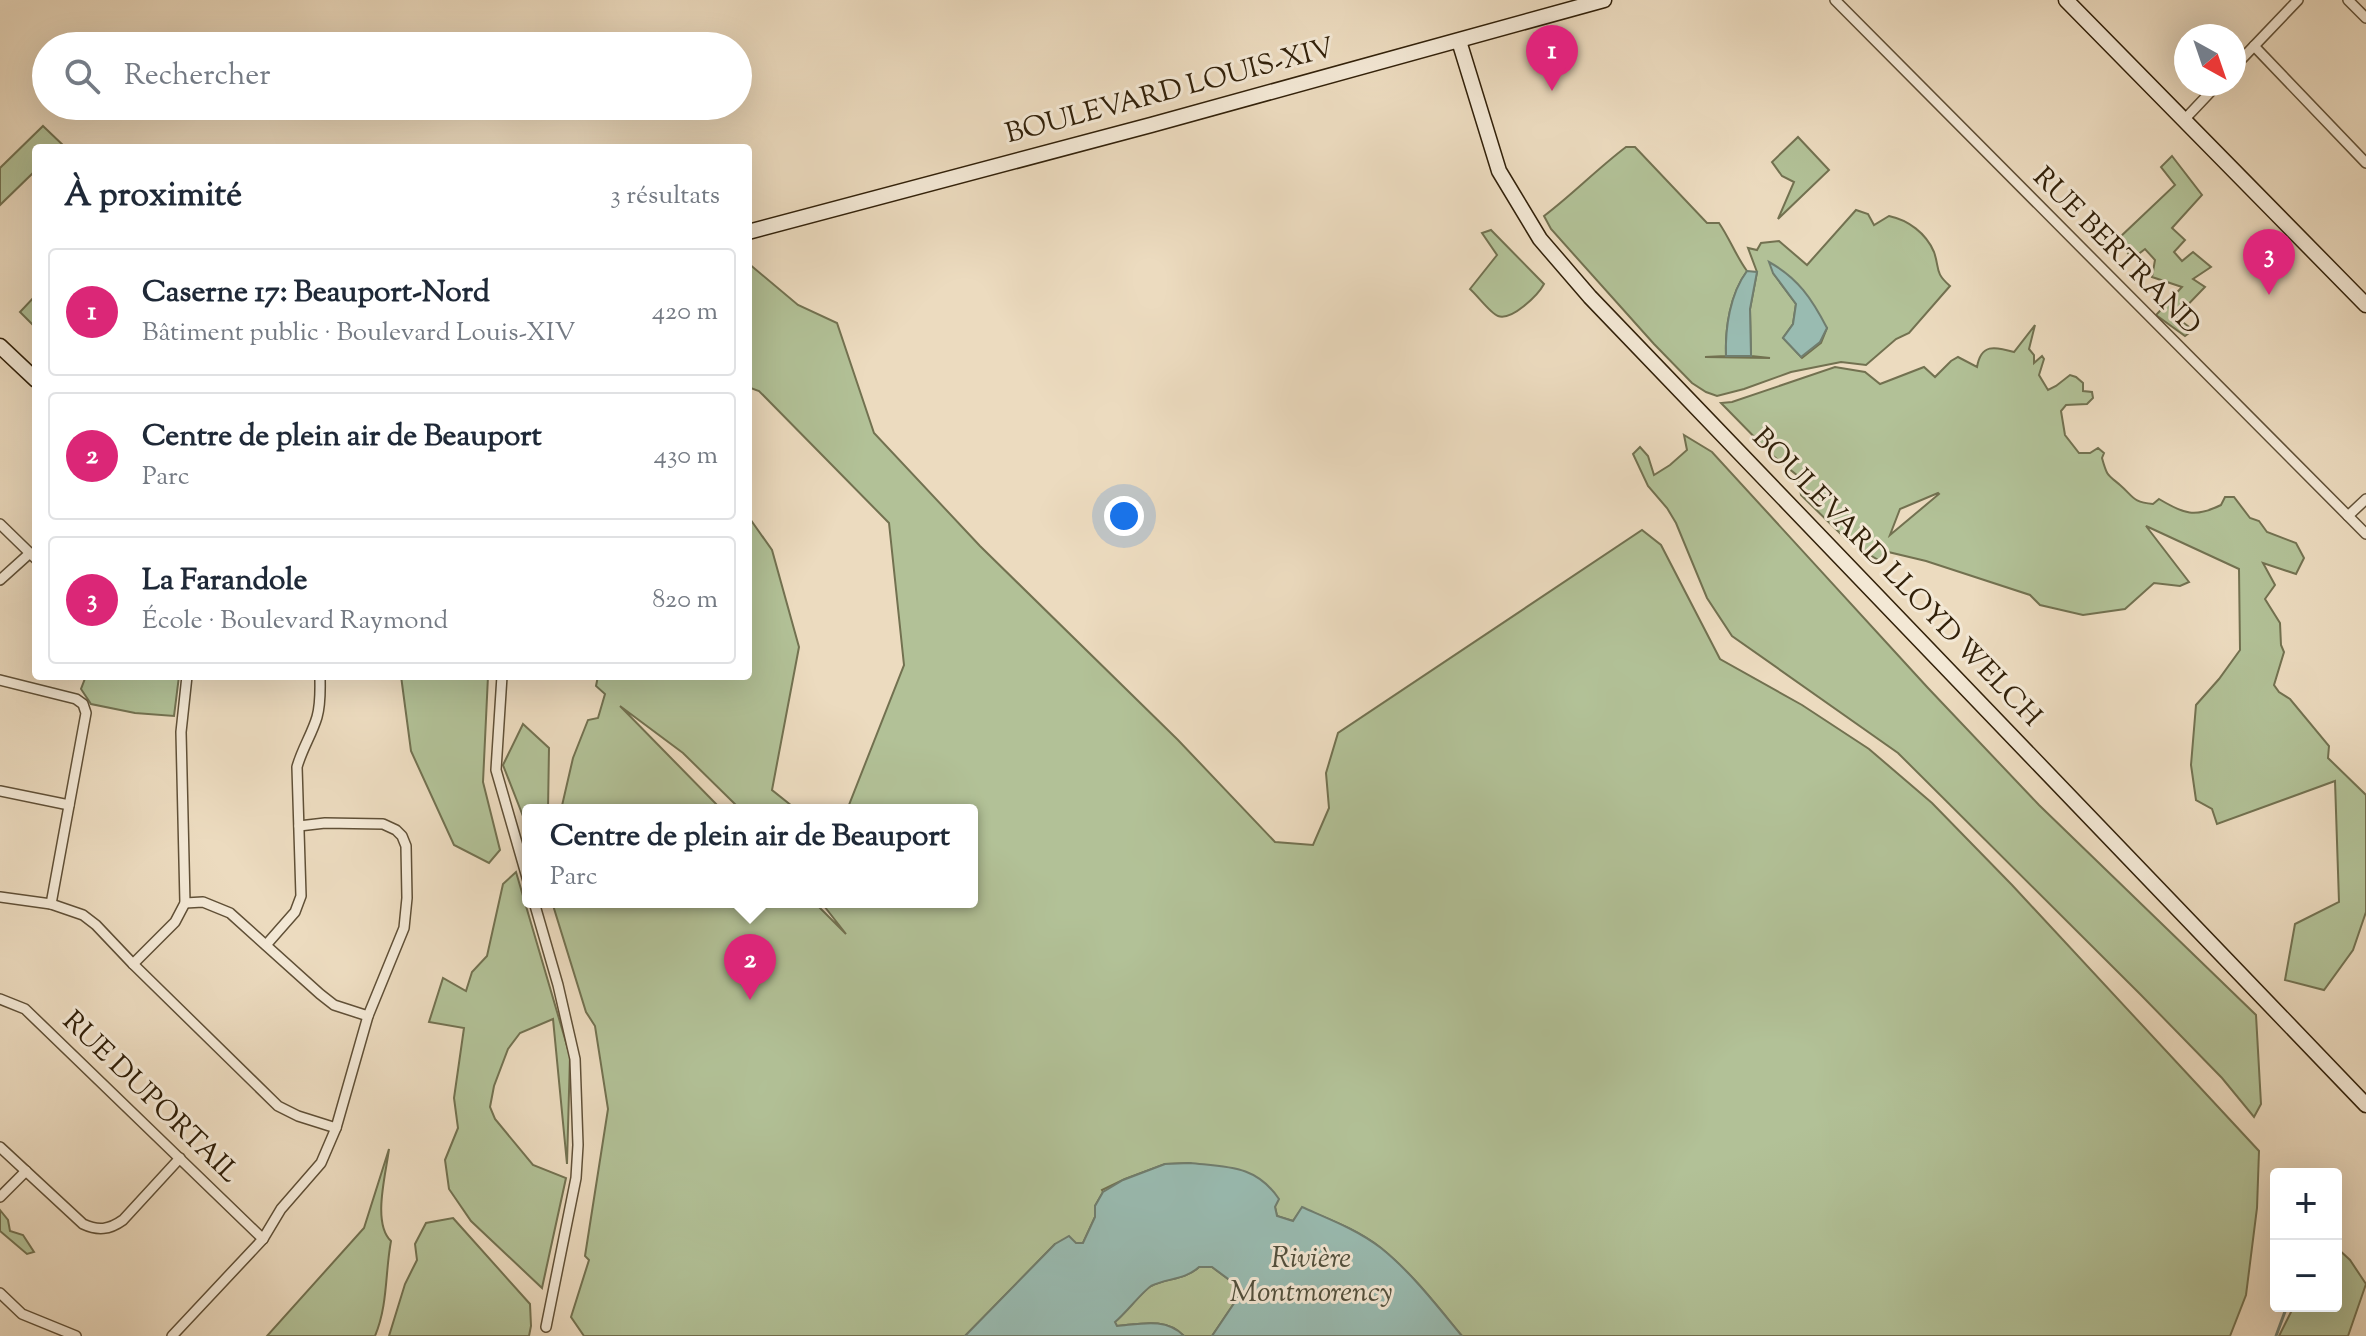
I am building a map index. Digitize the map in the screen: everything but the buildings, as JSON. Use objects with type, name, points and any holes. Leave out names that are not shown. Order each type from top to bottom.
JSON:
[{"type":"main road","name":"BOULEVARD LOUIS-XIV","points":[[752,231],[1604,0]]},
{"type":"main road","points":[[2066,0],[2366,305]]},
{"type":"main road","name":"BOULEVARD LLOYD WELCH","points":[[1459,41],[1499,171],[1540,239],[1590,297],[2366,1105]]},
{"type":"main road","points":[[0,346],[32,376]]},
{"type":"street","name":"RUE BERTRAND","points":[[1835,0],[2366,534]]},
{"type":"street","points":[[2246,54],[2298,0]]},
{"type":"street","points":[[2348,0],[2366,18]]},
{"type":"street","points":[[2254,46],[2366,163]]},
{"type":"street","points":[[2183,121],[2207,96]]},
{"type":"street","points":[[2348,516],[2366,499]]},
{"type":"street","points":[[0,524],[32,555]]},
{"type":"street","points":[[0,580],[32,557]]},
{"type":"street","points":[[0,680],[65,696],[83,704],[86,713],[51,904]]},
{"type":"street","points":[[133,964],[175,922],[185,903],[181,732],[187,680]]},
{"type":"street","points":[[266,945],[295,912],[301,896],[297,767],[301,750],[317,719],[320,680]]},
{"type":"street","points":[[502,680],[496,770],[522,860]]},
{"type":"street","points":[[0,791],[69,805]]},
{"type":"street","points":[[172,1336],[263,1239],[281,1209],[321,1163],[336,1128],[368,1016],[404,928],[406,846],[396,830],[383,824],[299,826]]},
{"type":"street","points":[[0,897],[51,904],[83,915],[278,1106],[336,1128]]},
{"type":"street","points":[[185,903],[203,902],[230,913],[334,1005],[368,1016]]},
{"type":"street","points":[[536,908],[575,1059],[578,1145],[576,1178],[546,1327]]},
{"type":"street","name":"RUE DUPORTAIL","points":[[0,999],[25,1009],[263,1239]]},
{"type":"street","points":[[0,1147],[83,1224],[93,1229],[105,1229],[123,1220],[180,1158]]},
{"type":"street","points":[[0,1197],[26,1171]]},
{"type":"street","points":[[0,1293],[22,1314],[76,1336]]},
{"type":"green space","points":[[43,126],[62,144],[32,144],[32,174],[0,205],[0,168]]},
{"type":"green space","points":[[1798,137],[1829,170],[1778,219],[1794,182],[1782,176],[1772,162]]},
{"type":"green space","points":[[1626,147],[1635,147],[1707,223],[1719,223],[1747,271],[1736,290],[1730,312],[1726,356],[1705,357],[1770,358],[1751,356],[1750,309],[1757,272],[1748,248],[1757,250],[1761,243],[1779,241],[1807,265],[1856,210],[1868,214],[1874,225],[1889,216],[1916,228],[1931,245],[1939,274],[1950,286],[1909,333],[1896,339],[1866,365],[1841,362],[1791,372],[1717,396],[1706,392],[1692,383],[1654,344],[1551,229],[1544,216]],"holes":[[[1773,273],[1827,328],[1821,343],[1802,358],[1783,338],[1793,324],[1796,304]]]},
{"type":"green space","points":[[2172,156],[2202,195],[2172,228],[2185,240],[2174,252],[2182,261],[2193,252],[2211,267],[2193,279],[2205,287],[2176,317],[2193,330],[2185,336],[2156,315],[2182,287],[2152,277],[2155,260],[2145,249],[2132,259],[2118,239],[2175,185],[2161,167]]},
{"type":"green space","points":[[1491,230],[1544,284],[1524,306],[1504,317],[1492,312],[1470,289],[1497,255],[1482,233]]},
{"type":"green space","points":[[752,266],[798,305],[837,323],[874,433],[980,546],[1178,740],[1275,842],[1313,845],[1329,808],[1326,773],[1338,733],[1642,530],[1661,545],[1720,659],[1802,705],[1869,749],[1932,803],[2259,1151],[2257,1208],[2246,1295],[2230,1336],[1462,1336],[1414,1279],[1372,1242],[1343,1225],[1302,1208],[1293,1221],[1277,1216],[1275,1207],[1190,1163],[1165,1164],[1102,1190],[1095,1206],[1095,1217],[1083,1243],[1055,1244],[965,1336],[584,1336],[571,1317],[589,1260],[585,1256],[608,1109],[595,1026],[586,1012],[554,908],[820,908],[846,934],[826,908],[978,908],[978,804],[849,804],[904,665],[889,523],[759,391],[752,388]]},
{"type":"green space","points":[[32,299],[32,324],[20,312]]},
{"type":"green space","points":[[2035,325],[2029,349],[2034,355],[2034,363],[2042,356],[2044,359],[2039,375],[2048,390],[2070,375],[2083,383],[2083,391],[2092,392],[2093,398],[2087,404],[2066,405],[2061,411],[2065,435],[2079,453],[2090,453],[2098,448],[2104,453],[2102,458],[2108,474],[2134,498],[2153,504],[2159,499],[2183,511],[2197,513],[2221,505],[2225,497],[2234,497],[2250,518],[2259,521],[2267,532],[2296,543],[2304,558],[2296,574],[2263,563],[2275,585],[2265,599],[2280,623],[2284,652],[2274,685],[2290,699],[2329,746],[2328,758],[2366,795],[2366,912],[2353,950],[2324,990],[2285,980],[2295,924],[2339,902],[2335,781],[2217,824],[2212,809],[2196,800],[2191,765],[2196,705],[2240,650],[2239,569],[2146,526],[2189,582],[2180,586],[2154,583],[2125,609],[2083,615],[2040,605],[2030,595],[1926,561],[1884,551],[1880,561],[1850,543],[1801,495],[1798,476],[1772,455],[1721,403],[1835,367],[1865,372],[1880,384],[1924,367],[1935,377],[1958,357],[1977,367],[1982,354],[1990,349],[2014,352]],"holes":[[[1939,494],[1890,535],[1900,509]]]},
{"type":"green space","points":[[1684,435],[1712,452],[2039,805],[2256,1015],[2261,1104],[2254,1117],[2222,1078],[2140,994],[1898,753],[1732,636],[1707,598],[1676,523],[1648,486],[1633,454],[1640,447],[1648,456],[1654,475],[1687,450]]},
{"type":"green space","points":[[752,522],[772,550],[799,647],[772,790],[790,804],[735,804],[683,753],[620,706],[716,804],[562,804],[573,758],[588,720],[598,718],[605,694],[596,686],[597,680],[752,680]]},
{"type":"green space","points":[[84,680],[178,680],[174,716],[135,713],[91,704],[81,689]]},
{"type":"green space","points":[[402,680],[488,680],[483,782],[500,850],[489,863],[454,845],[411,751]]},
{"type":"green space","points":[[523,724],[549,748],[548,804],[522,804],[522,814],[503,765]]},
{"type":"green space","points":[[516,872],[522,892],[522,908],[527,908],[570,1056],[567,1164],[553,1019],[520,1033],[508,1049],[494,1086],[490,1107],[495,1119],[533,1165],[566,1178],[542,1288],[471,1221],[449,1189],[445,1160],[458,1128],[454,1098],[464,1028],[429,1022],[443,978],[466,991],[472,972],[487,956],[503,884]]},
{"type":"green space","points":[[389,1149],[381,1211],[385,1233],[391,1241],[384,1301],[375,1336],[267,1336],[364,1228]]},
{"type":"green space","points":[[0,1210],[8,1220],[10,1231],[23,1235],[34,1252],[27,1254],[0,1231]]},
{"type":"green space","points":[[453,1218],[530,1304],[529,1336],[389,1336],[405,1284],[417,1260],[415,1244],[426,1223]]},
{"type":"green space","points":[[2342,1253],[2366,1284],[2348,1336],[2279,1336],[2291,1312],[2342,1312]]},
{"type":"green space","points":[[1199,1267],[1212,1267],[1243,1290],[1212,1336],[1184,1336],[1161,1324],[1117,1326],[1114,1322],[1151,1286],[1188,1274]]},
{"type":"water","points":[[1769,262],[1803,290],[1827,328],[1820,342],[1801,357],[1783,338],[1793,324],[1796,304],[1773,273]]},
{"type":"water","points":[[1747,271],[1757,272],[1750,309],[1751,356],[1726,356],[1730,312],[1736,290]]},
{"type":"water","name":"Rivière Montmorency","points":[[1165,1164],[1229,1167],[1251,1174],[1279,1199],[1275,1207],[1277,1216],[1293,1221],[1302,1207],[1372,1242],[1414,1279],[1462,1336],[1212,1336],[1243,1290],[1212,1267],[1199,1267],[1188,1274],[1151,1286],[1115,1322],[1117,1326],[1161,1324],[1184,1336],[965,1336],[1055,1244],[1069,1236],[1076,1243],[1083,1243],[1103,1192],[1123,1180]]},
{"type":"waterway","points":[[2276,1336],[2285,1312]]},
{"type":"place","name":"Caserne 17: Beauport-Nord","points":[[1552,91]]},
{"type":"place","name":"La Farandole","points":[[2269,295]]},
{"type":"place","name":"Centre de plein air de Beauport","points":[[750,1000]]}]
